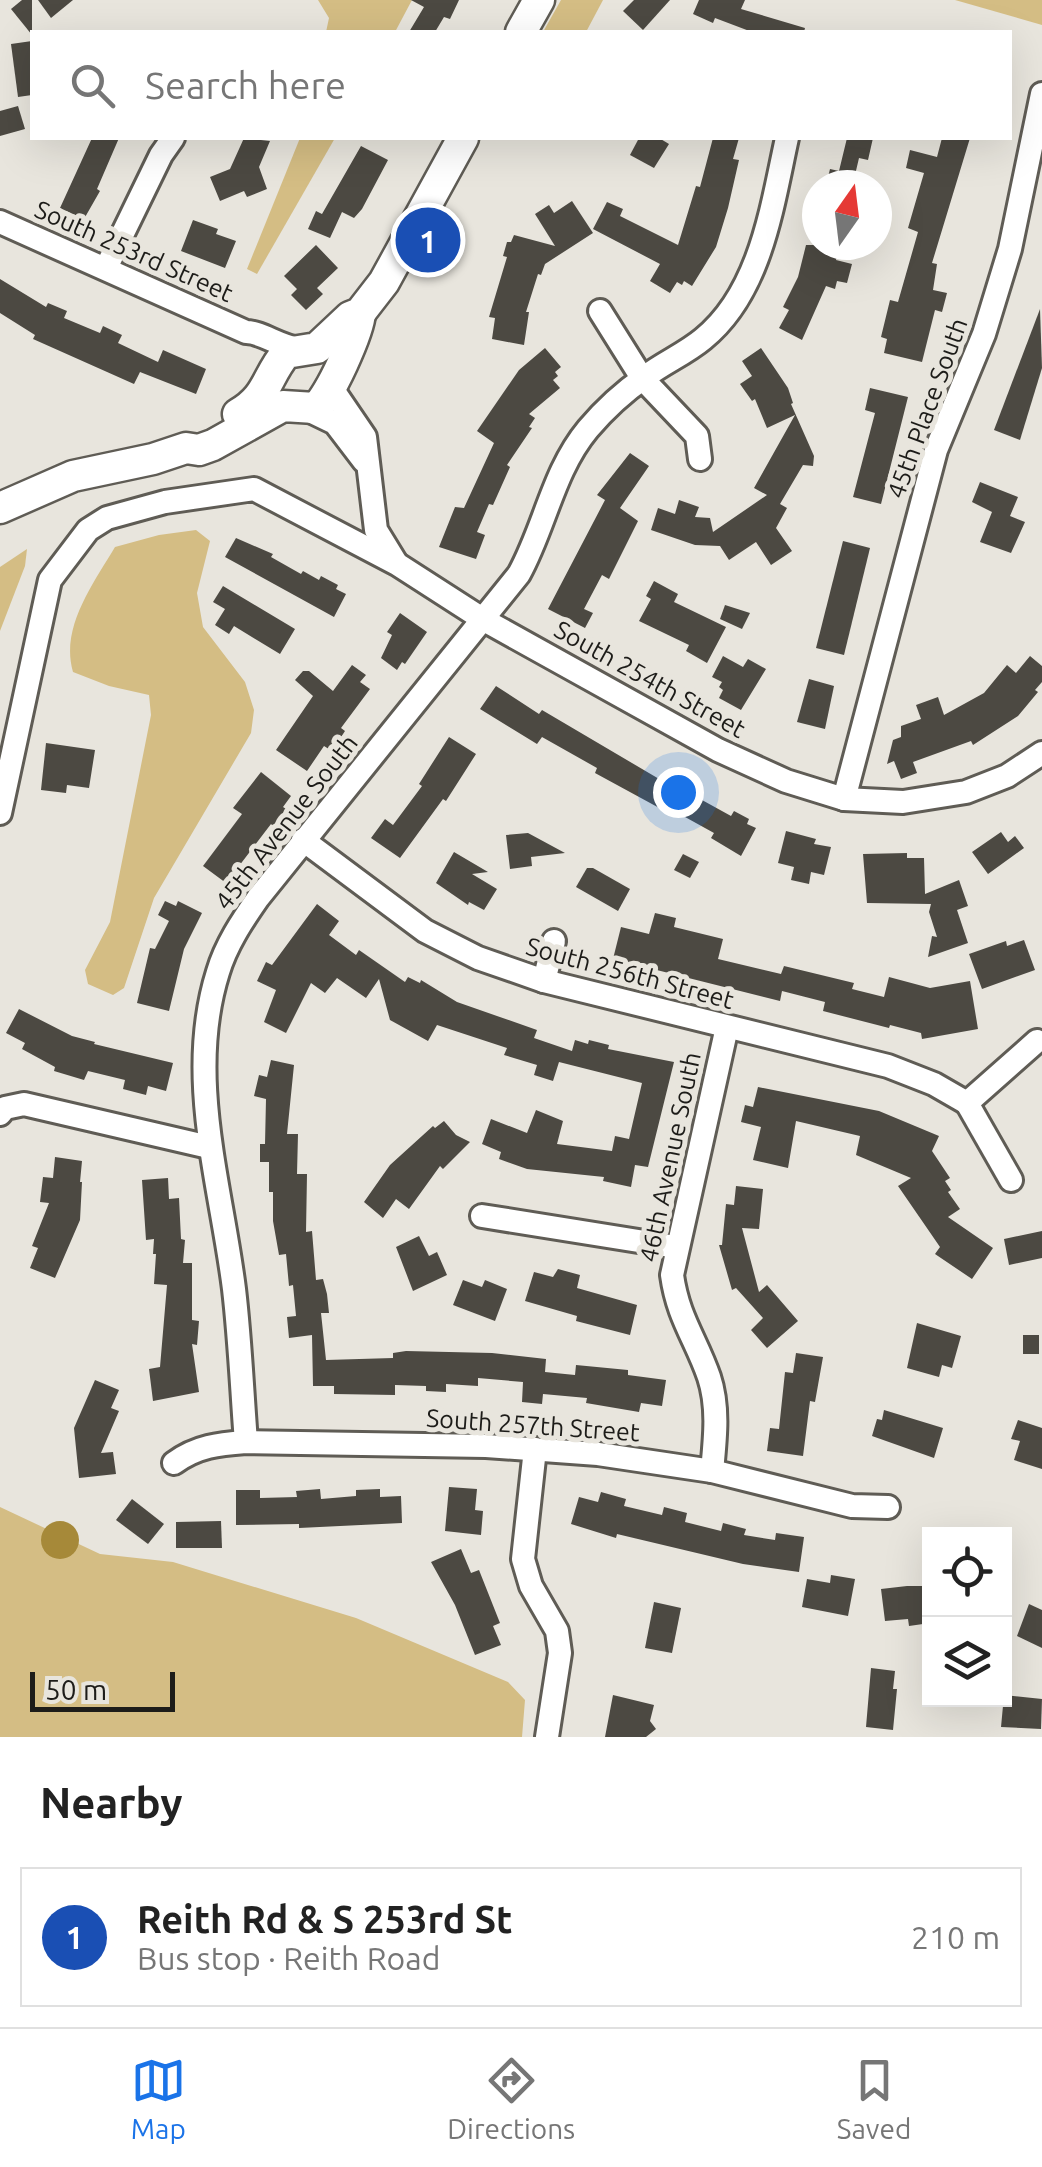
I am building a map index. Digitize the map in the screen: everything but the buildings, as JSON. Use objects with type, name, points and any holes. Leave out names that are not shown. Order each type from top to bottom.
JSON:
[{"type":"main road","points":[[522,30],[539,0]]},
{"type":"main road","points":[[0,508],[73,476],[186,448],[213,446],[272,410],[315,408],[322,403],[354,338],[360,313],[384,282],[463,140]]},
{"type":"main road","points":[[186,448],[194,434],[254,405],[286,354],[308,348],[360,313]]},
{"type":"main road","points":[[308,348],[332,361],[333,380]]},
{"type":"main road","points":[[272,376],[274,393],[298,407]]},
{"type":"street","name":"45th Place South","points":[[844,799],[936,450],[984,334],[1010,249],[1042,94]]},
{"type":"street","points":[[106,268],[161,155],[172,140]]},
{"type":"street","name":"45th Avenue South","points":[[246,1442],[234,1290],[209,1148],[205,1083],[206,1025],[218,972],[234,934],[304,840],[519,574],[562,471],[587,430],[642,378],[704,338],[734,303],[768,226],[787,140]]},
{"type":"street","name":"South 253rd Street","points":[[0,222],[282,347],[308,348]]},
{"type":"street","points":[[600,311],[642,378],[697,436],[700,459]]},
{"type":"street","name":"South 253rd Street","points":[[246,332],[270,362],[272,376]]},
{"type":"street","points":[[333,380],[333,390],[365,437],[376,530],[397,564]]},
{"type":"street","points":[[298,407],[335,423],[367,463]]},
{"type":"street","name":"South 254th Street","points":[[0,813],[50,580],[68,552],[88,530],[107,518],[165,502],[254,489],[397,564],[484,620],[718,750],[786,781],[844,799],[902,802],[966,792],[1007,776],[1042,753]]},
{"type":"street","name":"South 256th Street","points":[[304,840],[426,931],[478,958],[544,981],[888,1066],[934,1084],[967,1104]]},
{"type":"street","points":[[544,981],[554,941]]},
{"type":"street","name":"46th Avenue South","points":[[712,1471],[716,1428],[710,1379],[676,1304],[672,1274],[727,1027]]},
{"type":"street","points":[[1011,1180],[967,1104],[1037,1041]]},
{"type":"street","points":[[2,1111],[24,1104],[209,1148]]},
{"type":"street","points":[[482,1216],[676,1246]]},
{"type":"street","name":"South 257th Street","points":[[174,1462],[190,1450],[246,1442],[535,1449],[639,1459],[712,1471],[852,1506],[888,1507]]},
{"type":"street","points":[[535,1449],[523,1539],[526,1576],[556,1631],[560,1653],[546,1737]]},
{"type":"shaded area","points":[[318,0],[412,0],[396,30],[326,30],[329,18]]},
{"type":"shaded area","points":[[561,0],[603,0],[587,30],[544,30]]},
{"type":"shaded area","points":[[955,0],[1042,0],[1042,25]]},
{"type":"shaded area","points":[[299,140],[334,140],[257,274],[247,269]]},
{"type":"shaded area","points":[[196,530],[210,541],[197,593],[203,627],[245,682],[254,710],[251,733],[154,898],[124,988],[113,995],[88,984],[85,970],[110,922],[151,715],[149,695],[73,672],[71,639],[81,607],[115,547]]},
{"type":"shaded area","points":[[27,549],[25,566],[0,631],[0,567]]},
{"type":"shaded area","points":[[0,1507],[100,1554],[173,1562],[356,1618],[508,1682],[525,1700],[522,1737],[0,1737]]},
{"type":"shaded area","points":[[60,1521],[73,1527],[79,1540],[73,1553],[60,1559],[47,1553],[41,1540],[47,1527]]},
{"type":"place","name":"Reith Rd & S 253rd St","points":[[428,240]]}]
